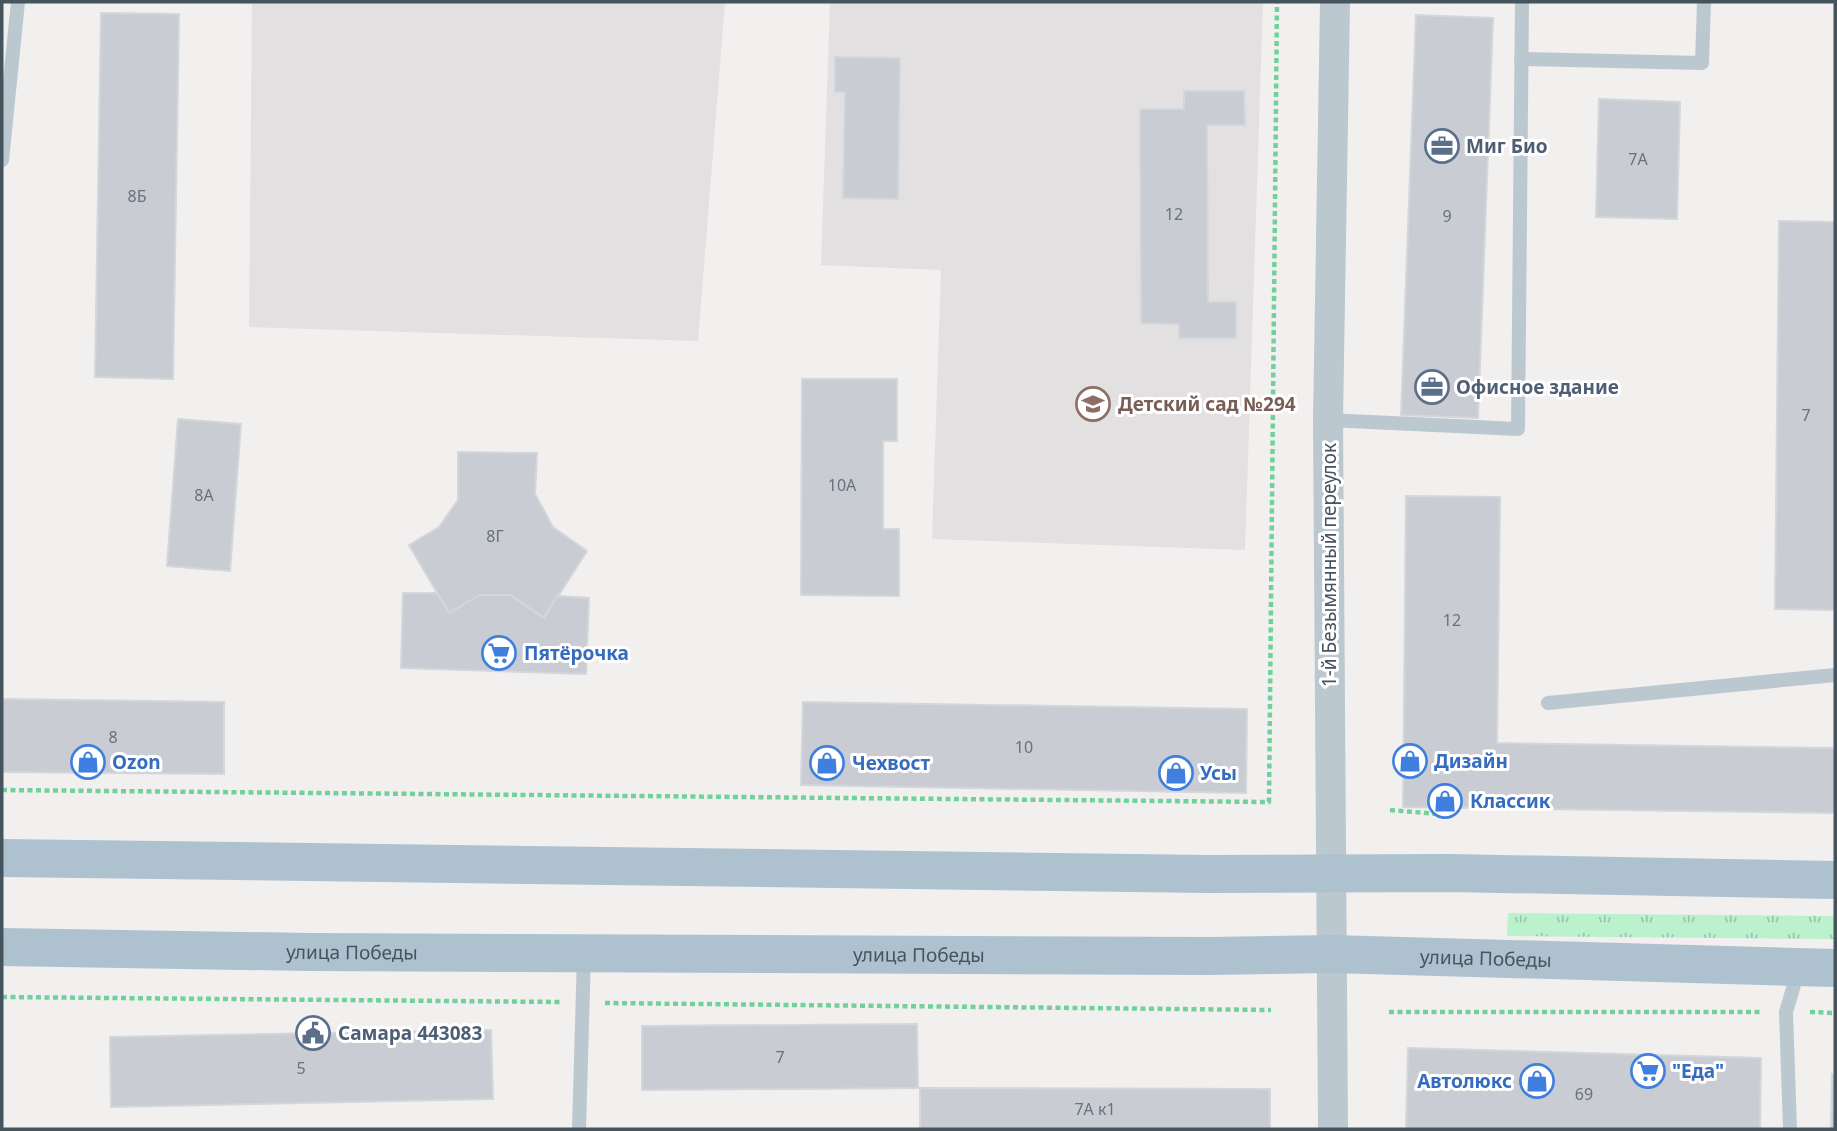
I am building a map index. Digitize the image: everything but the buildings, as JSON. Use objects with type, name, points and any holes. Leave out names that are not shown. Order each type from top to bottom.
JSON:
[{"type":"main road","points":[[2,858],[1331,875],[1449,873],[1835,880]]},
{"type":"main road","name":"улица Победы","points":[[2,947],[309,952],[1182,956],[1332,954],[1818,967]]},
{"type":"street","name":"1-й Безымянный переулок","points":[[1333,1129],[1328,420],[1335,2]]},
{"type":"lane","points":[[1328,420],[1518,429],[1522,2]]},
{"type":"lane","points":[[1521,59],[1702,63],[1704,2]]},
{"type":"lane","points":[[2,5],[18,4],[2,160]]},
{"type":"lane","points":[[1548,703],[1835,675]]},
{"type":"lane","points":[[579,1129],[584,953]]},
{"type":"lane","points":[[1790,1129],[1786,1012],[1818,967]]},
{"type":"path","points":[[2,790],[1269,802],[1277,2]]},
{"type":"path","points":[[1390,810],[1450,815]]},
{"type":"path","points":[[2,997],[1271,1010]]},
{"type":"path","points":[[1389,1012],[1835,1013]]},
{"type":"shaded area","points":[[230,2],[725,2],[698,341],[249,327],[252,4]]},
{"type":"shaded area","name":"Детский сад №294","points":[[830,2],[1263,2],[1245,550],[932,539],[941,270],[821,265]]},
{"type":"green space","points":[[1508,913],[1835,916],[1835,939],[1507,936]]},
{"type":"place","name":"Миг Био","points":[[1442,146]]},
{"type":"place","name":"Офисное здание","points":[[1432,387]]},
{"type":"place","name":"Детский сад №294","points":[[1093,404]]},
{"type":"place","name":"Пятёрочка","points":[[499,653]]},
{"type":"place","name":"Дизайн","points":[[1410,761]]},
{"type":"place","name":"Ozon","points":[[88,762]]},
{"type":"place","name":"Чехвост","points":[[827,763]]},
{"type":"place","name":"Усы","points":[[1176,773]]},
{"type":"place","name":"Классик","points":[[1445,801]]},
{"type":"place","name":"Самара 443083","points":[[313,1033]]},
{"type":"place","name":"\"Еда\"","points":[[1648,1071]]},
{"type":"place","name":"Автолюкс","points":[[1537,1081]]}]
